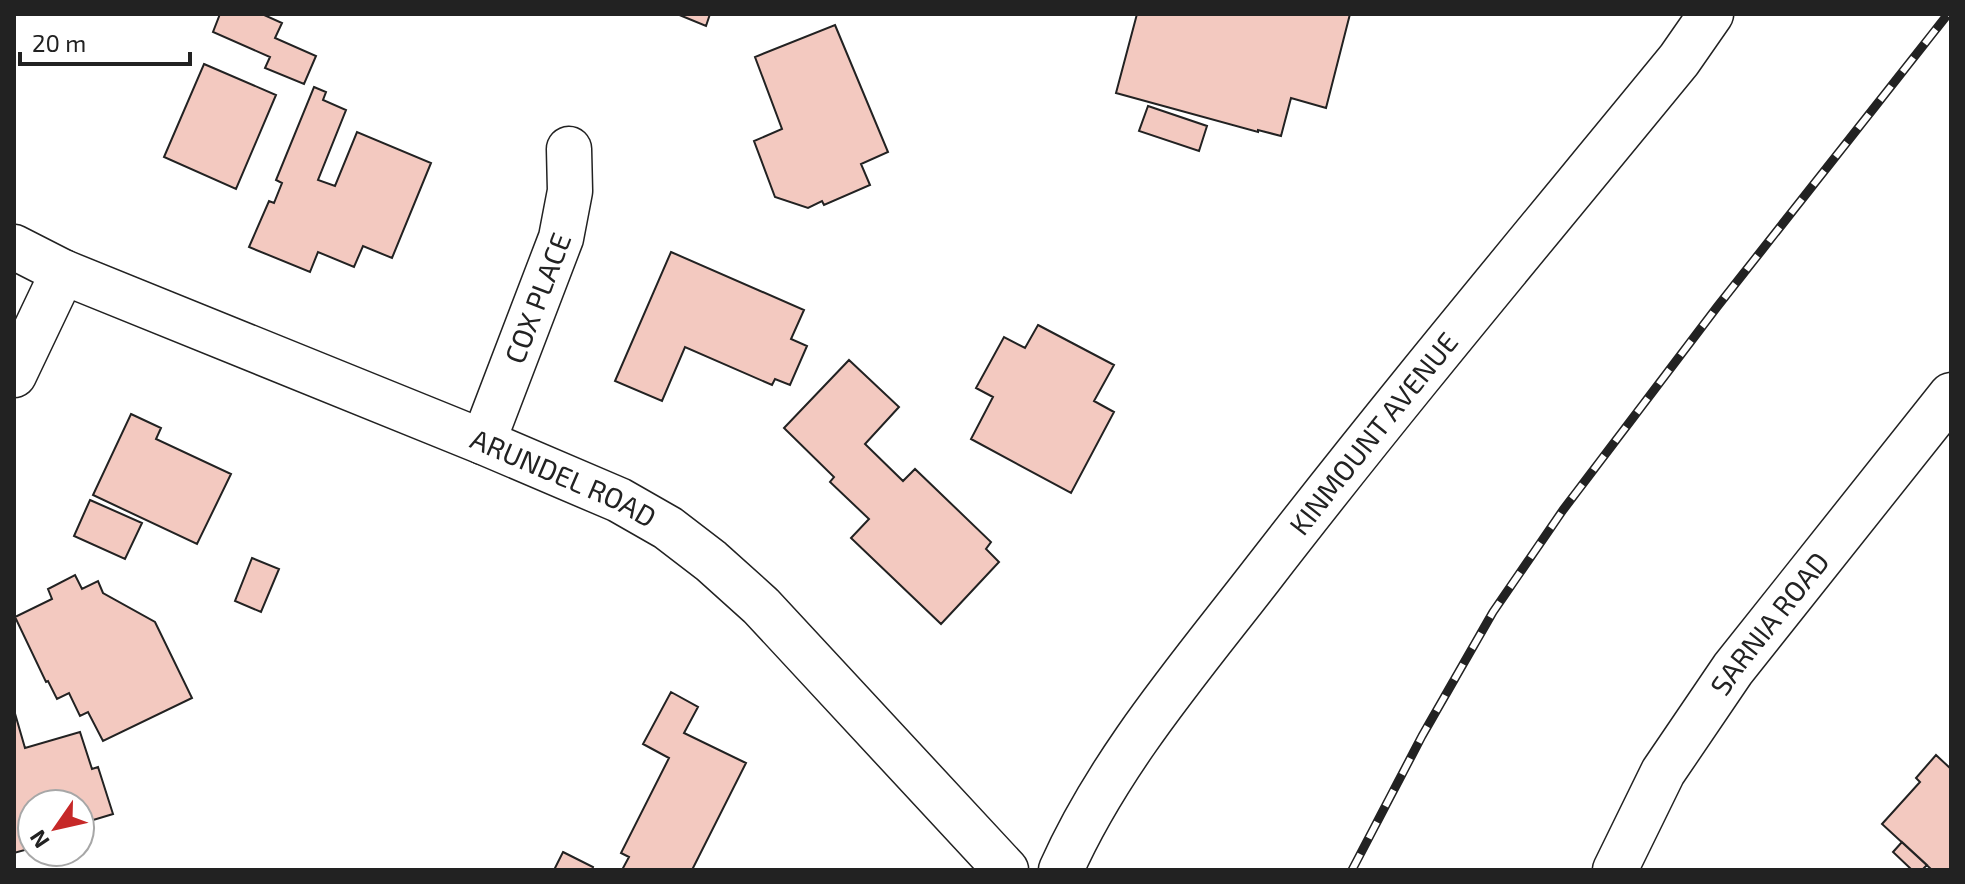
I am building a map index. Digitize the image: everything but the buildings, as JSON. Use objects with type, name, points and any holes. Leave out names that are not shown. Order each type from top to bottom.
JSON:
[{"type":"street","name":"KINMOUNT AVENUE","points":[[1061,870],[1082,823],[1165,700],[1308,515],[1679,60],[1711,14]]},
{"type":"street","name":"COX PLACE","points":[[483,442],[561,238],[570,191],[569,149]]},
{"type":"street","name":"ARUNDEL ROAD","points":[[14,247],[63,272],[619,500],[668,528],[761,606],[1006,870]]},
{"type":"street","points":[[14,375],[63,272]]},
{"type":"street","name":"SARNIA ROAD","points":[[1615,870],[1663,772],[1733,669],[1951,395]]},
{"type":"railway","points":[[1352,870],[1422,736],[1493,612],[1563,510],[1717,307],[1948,14]]}]
